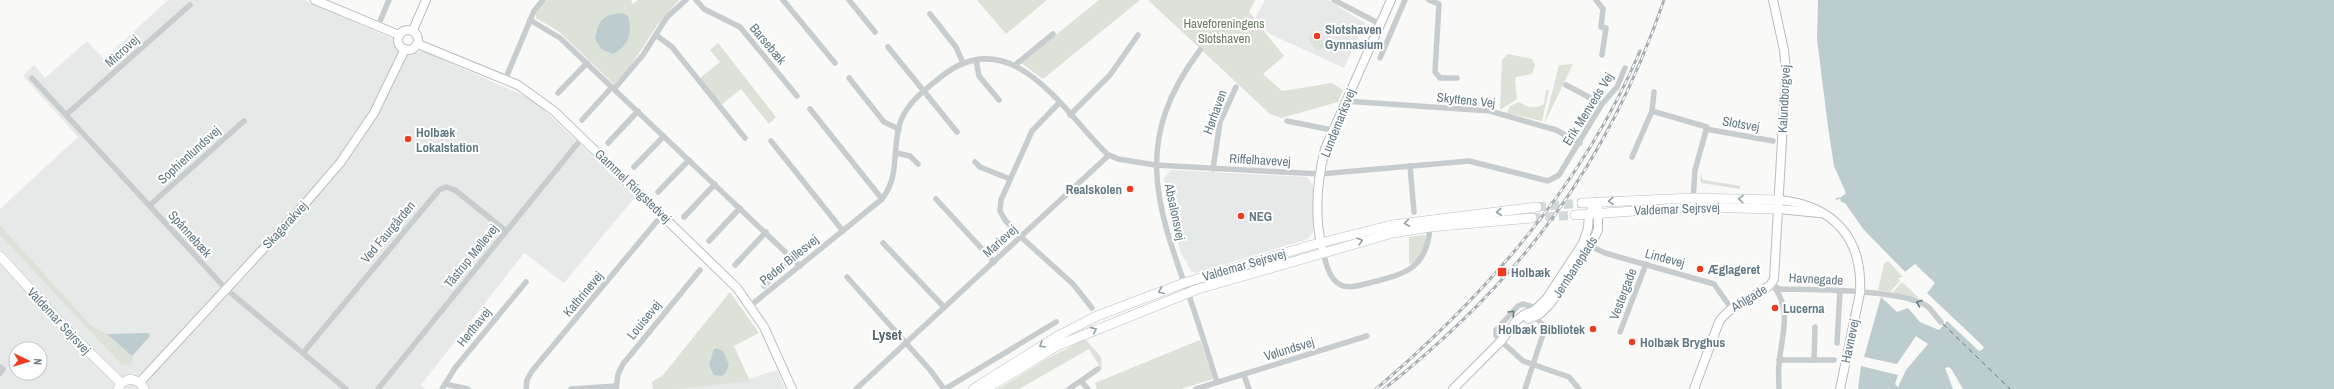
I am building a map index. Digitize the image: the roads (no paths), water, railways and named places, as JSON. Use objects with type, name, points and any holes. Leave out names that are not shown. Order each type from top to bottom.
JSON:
[{"type":"main road","name":"Valdemar Sejrsvej","points":[[1582,203],[1780,205]]},
{"type":"main road","name":"Valdemar Sejrsvej","points":[[1575,215],[1693,203]]},
{"type":"main road","name":"Valdemar Sejrsvej","points":[[973,389],[1056,337],[1097,316],[1184,283],[1321,242],[1400,224],[1538,207]]},
{"type":"main road","name":"Valdemar Sejrsvej","points":[[986,389],[1054,347],[1188,292],[1378,237],[1430,227],[1532,218]]},
{"type":"main road","name":"Valdemar Sejrsvej","points":[[0,256],[120,386]]},
{"type":"main road","points":[[120,386],[130,379],[142,386]]},
{"type":"street","points":[[315,0],[399,35]]},
{"type":"street","points":[[378,26],[389,0]]},
{"type":"street","points":[[413,30],[426,0]]},
{"type":"street","points":[[505,80],[530,20],[543,0]]},
{"type":"street","points":[[582,120],[632,70],[667,17],[686,0]]},
{"type":"street","name":"Barsebæk","points":[[696,0],[704,9],[740,27],[797,96]]},
{"type":"street","points":[[783,0],[835,63]]},
{"type":"street","points":[[849,0],[875,32]]},
{"type":"street","points":[[1334,0],[1380,24]]},
{"type":"street","name":"Lundemarksvej","points":[[1323,252],[1317,210],[1320,174],[1332,130],[1391,0]]},
{"type":"street","points":[[1380,58],[1405,0]]},
{"type":"street","points":[[1429,0],[1439,4],[1435,72],[1440,78],[1457,78]]},
{"type":"street","points":[[1596,0],[1603,9],[1601,27],[1606,28],[1602,55]]},
{"type":"street","name":"Kalundborgvej","points":[[1773,0],[1782,38],[1786,71],[1780,205]]},
{"type":"street","name":"Microvej","points":[[67,114],[190,5]]},
{"type":"street","points":[[930,14],[956,47],[963,63]]},
{"type":"street","points":[[530,20],[552,32],[638,111],[800,266]]},
{"type":"street","points":[[405,30],[413,30],[418,36],[418,44],[412,49],[404,49],[398,43],[399,35],[405,30]]},
{"type":"street","points":[[1016,65],[1053,34]]},
{"type":"street","points":[[656,35],[672,47],[745,138]]},
{"type":"street","points":[[1070,115],[1110,75],[1138,35]]},
{"type":"street","points":[[1779,68],[1779,47],[1782,38]]},
{"type":"street","name":"Gammel Ringstedvej","points":[[418,44],[505,80],[534,96],[582,138],[710,260],[737,288],[768,336],[792,389]]},
{"type":"street","points":[[888,47],[957,132]]},
{"type":"street","name":"Skagerakvej","points":[[142,386],[226,289],[304,206],[340,163],[374,113],[404,49]]},
{"type":"street","name":"Absalonsvej","points":[[1200,50],[1184,72],[1170,98],[1158,138],[1155,165],[1163,217],[1218,382]]},
{"type":"street","name":"Peder Billesvej","points":[[750,306],[882,199],[894,175],[899,129],[908,108],[923,90],[949,70],[963,63],[976,60],[995,59],[1016,65],[1038,80],[1108,156]]},
{"type":"street","points":[[976,60],[980,76],[999,100]]},
{"type":"street","points":[[558,93],[586,63]]},
{"type":"street","name":"Erik Menveds Vej","points":[[1552,180],[1558,175],[1580,143],[1602,104],[1617,87],[1625,68]]},
{"type":"street","name":"Spånnebæk","points":[[32,78],[67,114],[226,289],[346,389]]},
{"type":"street","points":[[849,78],[884,122],[899,129]]},
{"type":"street","points":[[1566,85],[1602,104]]},
{"type":"street","name":"Hørhaven","points":[[1213,168],[1220,122],[1236,87]]},
{"type":"street","points":[[1632,157],[1652,111],[1654,92]]},
{"type":"street","name":"Skyttens Vej","points":[[1345,101],[1490,111],[1556,130],[1580,143]]},
{"type":"street","points":[[1059,103],[1032,131],[1000,200],[1000,211],[1021,237],[1073,284],[1092,308]]},
{"type":"street","points":[[810,109],[882,199]]},
{"type":"street","points":[[608,143],[638,111]]},
{"type":"street","name":"Slotsvej","points":[[1652,111],[1706,128],[1772,141]]},
{"type":"street","points":[[1287,121],[1332,130]]},
{"type":"street","name":"Sophienlundsvej","points":[[150,205],[244,122]]},
{"type":"street","points":[[1693,203],[1695,170],[1706,128]]},
{"type":"street","points":[[634,167],[664,136]]},
{"type":"street","name":"Tåstrup Møllevej","points":[[378,389],[582,138]]},
{"type":"street","points":[[771,140],[842,231]]},
{"type":"street","points":[[896,153],[910,156],[918,164]]},
{"type":"street","name":"Riffelhavevej","points":[[1108,156],[1155,165],[1320,174],[1472,161],[1544,181],[1552,180]]},
{"type":"street","name":"Marievej","points":[[856,389],[1108,156]]},
{"type":"street","points":[[658,192],[689,160]]},
{"type":"street","points":[[975,162],[980,167],[1010,179]]},
{"type":"street","points":[[1410,166],[1414,212]]},
{"type":"street","points":[[684,217],[715,184]]},
{"type":"street","name":"Ved Faurgården","points":[[303,353],[439,190],[446,187],[455,190],[506,231]]},
{"type":"street","points":[[936,199],[994,262]]},
{"type":"street","name":"Jernbaneplads","points":[[1453,389],[1501,341],[1526,319],[1539,311],[1598,230],[1600,213],[1596,202]]},
{"type":"street","name":"Jernbaneplads","points":[[1586,245],[1589,214],[1596,202]]},
{"type":"street","name":"Havnevej","points":[[1780,205],[1810,206],[1825,215],[1844,230],[1856,252],[1861,277],[1860,293],[1840,389]]},
{"type":"street","name":"Ahlgade","points":[[1694,389],[1719,322],[1731,308],[1771,285],[1774,277],[1780,205]]},
{"type":"street","points":[[709,241],[740,208]]},
{"type":"street","name":"Kathrinevej","points":[[526,389],[531,372],[662,215]]},
{"type":"street","points":[[1323,252],[1334,280],[1345,287],[1360,286],[1400,275],[1413,268],[1426,250],[1430,227]]},
{"type":"street","points":[[735,265],[766,232]]},
{"type":"street","points":[[883,243],[944,307]]},
{"type":"street","name":"Lindevej","points":[[1586,245],[1714,284],[1731,308]]},
{"type":"street","name":"Vestergade","points":[[1620,332],[1646,264]]},
{"type":"street","points":[[764,286],[784,265]]},
{"type":"street","name":"Louisevej","points":[[616,387],[618,374],[623,364],[700,270]]},
{"type":"street","points":[[846,277],[906,343],[944,389],[1056,322]]},
{"type":"street","points":[[769,280],[775,286]]},
{"type":"street","name":"Herthavej","points":[[444,387],[455,368],[526,282]]},
{"type":"street","points":[[1771,285],[1777,291],[1785,319],[1780,360],[1779,389]]},
{"type":"street","name":"Havnegade","points":[[1771,285],[1780,288],[1860,293]]},
{"type":"street","points":[[1837,343],[1840,291]]},
{"type":"street","points":[[1860,293],[1909,299],[1927,306],[1942,322]]},
{"type":"street","points":[[1525,389],[1532,364],[1545,328],[1539,311],[1523,304],[1518,306],[1496,330],[1496,335],[1520,359],[1532,364],[1569,377],[1579,389]]},
{"type":"street","points":[[1815,327],[1817,360]]},
{"type":"street","name":"Vølundsvej","points":[[1196,389],[1367,336]]},
{"type":"street","points":[[1780,360],[1834,360]]},
{"type":"street","points":[[0,367],[3,369],[0,373]]},
{"type":"street","points":[[1069,389],[1098,369]]},
{"type":"street","points":[[1244,374],[1249,389]]},
{"type":"street","points":[[1081,381],[1088,389]]},
{"type":"street","points":[[444,387],[468,389]]},
{"type":"street","points":[[571,389],[616,387]]},
{"type":"waterway","points":[[1836,199],[1840,198]]},
{"type":"tunnel","points":[[1537,207],[1582,203]]},
{"type":"tunnel","points":[[1532,218],[1575,215]]},
{"type":"railway","points":[[1384,389],[1433,348],[1478,306],[1518,262],[1554,216],[1586,167],[1615,115],[1641,60],[1664,0]]},
{"type":"railway","points":[[1376,389],[1455,316],[1528,235],[1560,192],[1590,147],[1617,100],[1640,51]]},
{"type":"place","name":"Slotshaven Gynnasium","points":[[1317,36]]},
{"type":"place","name":"Holbæk Lokalstation","points":[[408,139]]},
{"type":"place","name":"Realskolen","points":[[1130,189]]},
{"type":"place","name":"NEG","points":[[1241,216]]},
{"type":"place","name":"Æglageret","points":[[1700,269]]},
{"type":"place","name":"Holbæk","points":[[1502,272]]},
{"type":"place","name":"Lucerna","points":[[1775,308]]},
{"type":"place","name":"Holbæk Bibliotek","points":[[1593,329]]},
{"type":"place","name":"Holbæk Bryghus","points":[[1632,342]]},
{"type":"district","name":"Lyset","points":[[887,335]]},
{"type":"park label","name":"Haveforeningens Slotshaven","points":[[1224,30]]}]
